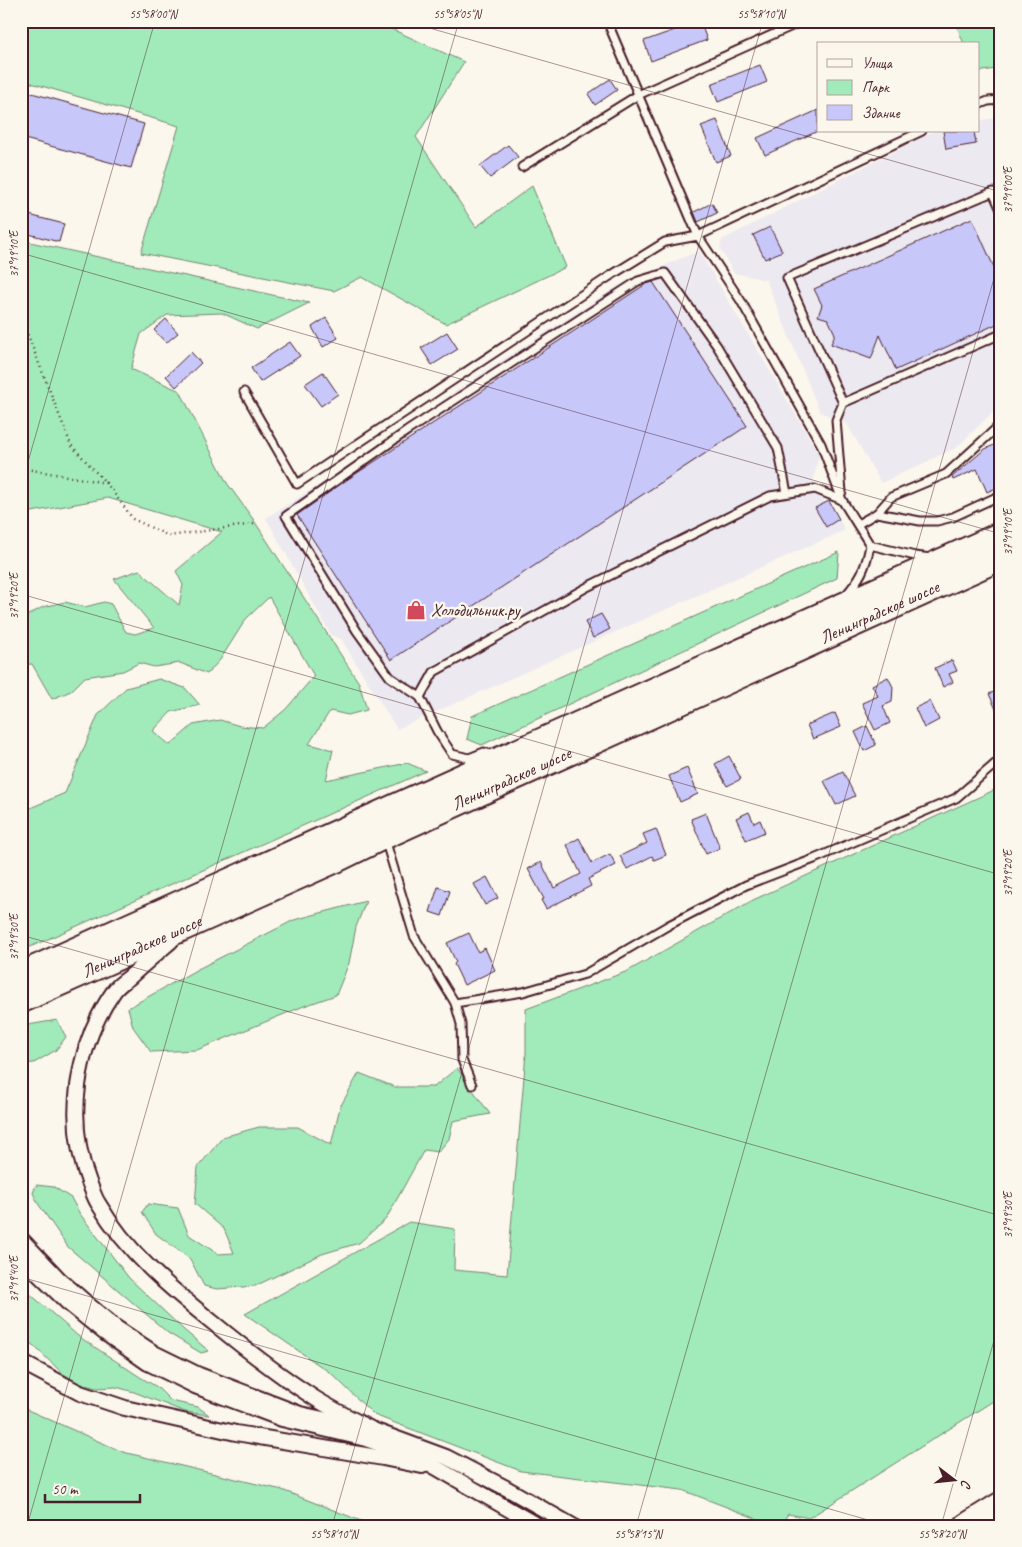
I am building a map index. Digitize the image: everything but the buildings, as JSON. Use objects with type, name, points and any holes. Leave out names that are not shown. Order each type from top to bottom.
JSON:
[{"type":"highway","name":"Ленинградское шоссе","points":[[21,975],[1001,535]]},
{"type":"highway","name":"Ленинградское шоссе","points":[[21,1000],[1001,557]]},
{"type":"highway","points":[[966,1526],[1001,1505]]},
{"type":"street","points":[[189,925],[115,989],[99,1016],[87,1043],[78,1076],[78,1143],[96,1202],[116,1231],[145,1265],[158,1277],[268,1366],[316,1400],[373,1430],[446,1457],[573,1526]]},
{"type":"street","points":[[21,1239],[59,1279],[91,1307],[115,1327],[154,1353],[198,1375],[300,1414],[373,1430]]},
{"type":"street","points":[[21,1256],[68,1303],[104,1333],[148,1363],[195,1386],[282,1419],[366,1439],[416,1456],[538,1526]]},
{"type":"street","points":[[21,1362],[80,1393],[125,1408],[236,1433],[418,1465],[452,1477]]},
{"type":"lane","points":[[607,21],[698,236],[741,301],[821,444],[842,500],[870,545],[867,562],[857,582],[830,613]]},
{"type":"lane","points":[[522,167],[638,94],[803,21]]},
{"type":"lane","points":[[980,104],[988,100],[1001,100]]},
{"type":"lane","points":[[244,392],[297,484],[610,276],[665,242],[698,236],[920,132]]},
{"type":"lane","points":[[843,403],[787,278],[993,192],[1001,210]]},
{"type":"lane","points":[[504,759],[484,752],[469,758],[452,754],[437,731],[420,697],[390,677],[357,631],[286,516],[407,431],[638,281],[665,273],[717,346],[778,448],[787,493]]},
{"type":"lane","points":[[842,500],[836,420],[843,403],[1001,334]]},
{"type":"lane","points":[[858,524],[877,513],[891,497],[946,474],[1001,424]]},
{"type":"lane","points":[[420,697],[434,672],[571,596],[770,496],[815,489],[842,500]]},
{"type":"lane","points":[[877,513],[920,521],[937,521],[953,517],[1001,495]]},
{"type":"lane","points":[[870,545],[915,556],[948,559]]},
{"type":"lane","points":[[455,1003],[523,992],[585,974],[669,924],[746,885],[814,859],[956,798],[1001,761]]},
{"type":"lane","points":[[384,836],[414,936],[455,1003],[461,1024],[462,1060],[472,1085]]},
{"type":"path","points":[[21,327],[27,332],[71,445],[107,484],[132,519],[169,536],[254,524]]},
{"type":"path","points":[[21,468],[107,484]]},
{"type":"shaded area","points":[[1001,117],[1001,404],[956,448],[881,483],[847,424],[820,412],[766,280],[734,273],[720,249],[722,240],[932,132],[980,132],[980,121]]},
{"type":"shaded area","points":[[699,251],[819,454],[813,482],[825,502],[829,501],[845,530],[397,729],[341,639],[331,635],[266,518],[338,473],[496,364],[621,284]]},
{"type":"green space","points":[[21,21],[374,21],[464,62],[416,137],[476,227],[532,186],[566,267],[446,324],[362,277],[334,291],[141,253],[179,126],[21,80]]},
{"type":"green space","points":[[955,21],[1001,21],[1001,68],[980,72],[980,42],[963,42]]},
{"type":"green space","points":[[21,240],[309,303],[257,329],[222,313],[167,315],[141,334],[131,369],[180,391],[227,483],[253,519],[359,683],[367,710],[348,715],[330,711],[309,744],[333,750],[326,780],[407,763],[426,771],[21,951],[21,812],[65,793],[98,715],[126,688],[159,679],[185,688],[200,705],[171,712],[153,731],[170,745],[193,725],[220,720],[240,726],[263,728],[286,709],[314,676],[269,597],[246,619],[220,660],[207,674],[180,663],[154,667],[139,663],[123,671],[85,677],[71,691],[52,699],[32,664],[21,665],[21,630],[28,615],[43,607],[65,602],[85,607],[104,602],[111,604],[126,632],[135,634],[154,628],[114,579],[139,570],[179,605],[183,585],[176,571],[222,532],[108,498],[21,514]]},
{"type":"green space","points":[[839,552],[837,578],[482,745],[467,739],[472,716]]},
{"type":"green space","points":[[1001,787],[1001,1396],[809,1518],[788,1514],[780,1526],[776,1526],[682,1490],[521,1471],[374,1415],[332,1374],[245,1314],[409,1222],[455,1229],[454,1270],[507,1275],[526,1053],[526,1009],[628,971],[753,900]]},
{"type":"green space","points":[[366,901],[356,927],[349,963],[336,995],[304,1006],[197,1050],[151,1052],[133,1027],[128,1008],[196,970],[294,920]]},
{"type":"green space","points":[[57,1020],[66,1037],[56,1050],[34,1063],[21,1064],[21,1030],[28,1025]]},
{"type":"green space","points":[[457,1068],[490,1114],[453,1121],[449,1139],[438,1152],[424,1150],[386,1219],[359,1243],[322,1254],[255,1286],[217,1289],[204,1286],[190,1259],[156,1234],[142,1212],[148,1204],[178,1208],[189,1235],[218,1254],[234,1253],[224,1229],[195,1204],[198,1167],[223,1137],[259,1127],[298,1127],[331,1145],[340,1107],[359,1073],[395,1087],[434,1087]]},
{"type":"green space","points":[[36,1185],[54,1187],[71,1198],[80,1214],[129,1278],[209,1351],[201,1353],[168,1333],[68,1247],[39,1205],[33,1193]]},
{"type":"green space","points":[[21,1286],[78,1336],[157,1387],[171,1401],[198,1407],[209,1415],[185,1412],[116,1387],[96,1388],[78,1383],[62,1373],[34,1346],[21,1337]]},
{"type":"green space","points":[[21,1407],[123,1452],[282,1490],[374,1526],[21,1526]]},
{"type":"place","name":"Холодильник.ру","points":[[416,610]]}]
